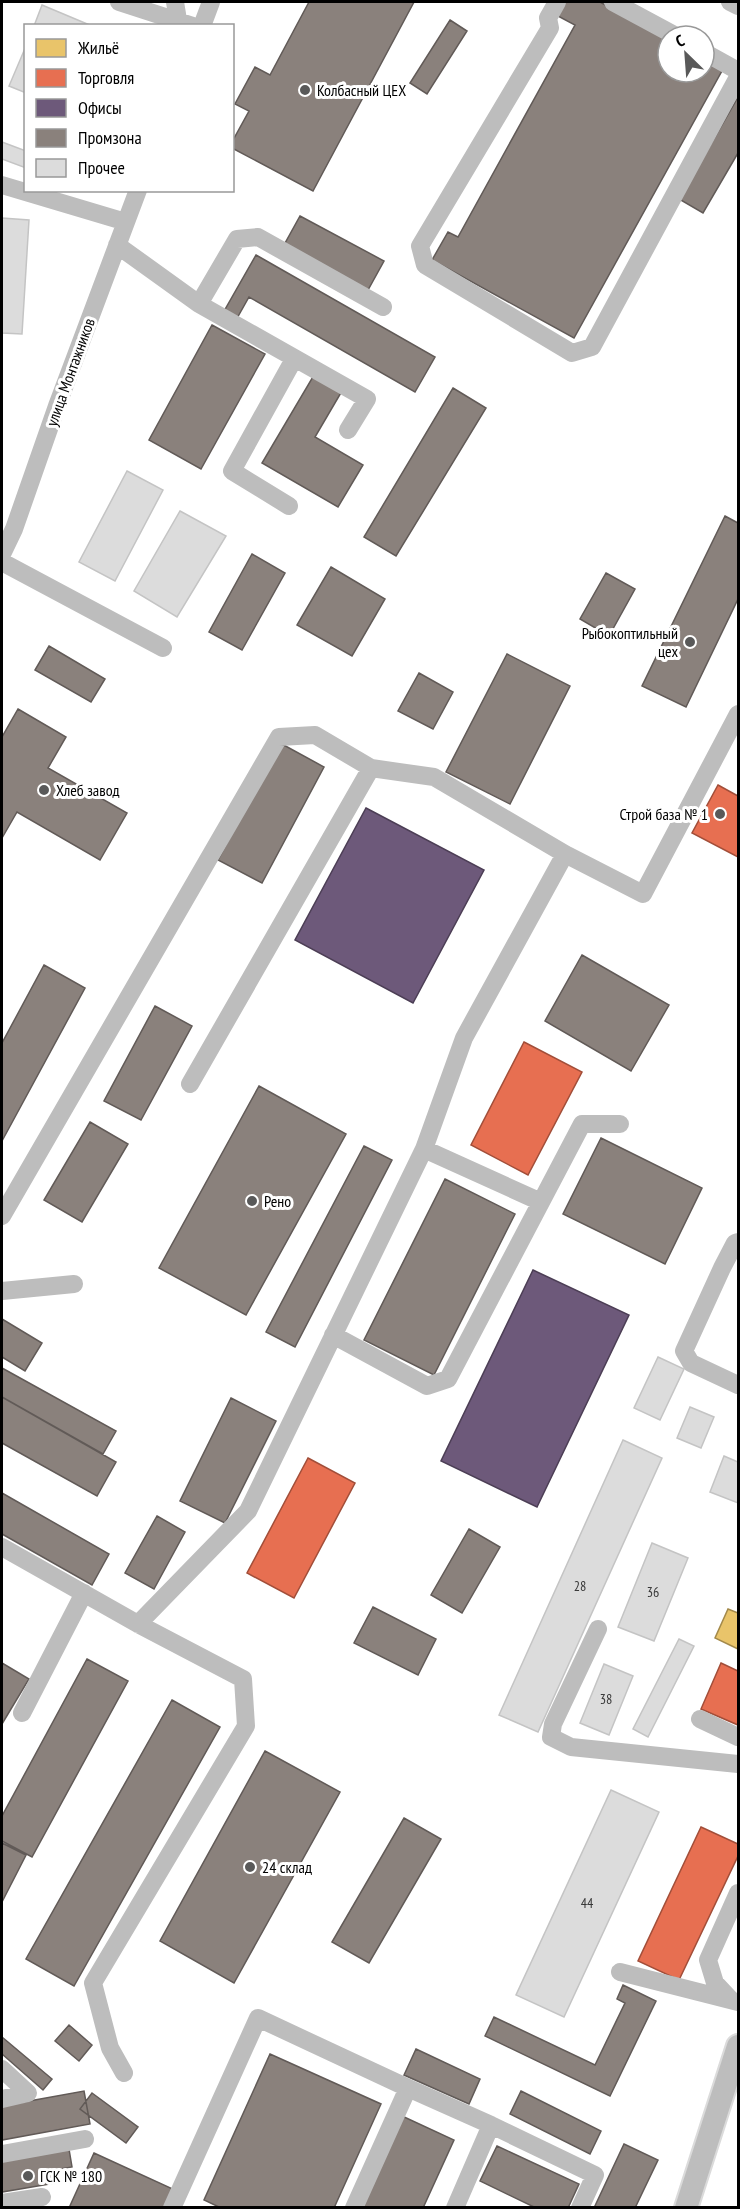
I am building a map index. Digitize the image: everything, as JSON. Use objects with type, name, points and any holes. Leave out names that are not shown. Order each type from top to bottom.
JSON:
[{"type":"main road","points":[[686,2208],[738,2046]]},
{"type":"street","points":[[119,2],[182,16]]},
{"type":"street","points":[[203,24],[211,2]]},
{"type":"street","points":[[557,2],[548,18],[550,28],[420,246],[425,265],[572,352],[592,347],[738,77]]},
{"type":"street","points":[[614,2],[656,25]]},
{"type":"street","points":[[730,2],[738,6]]},
{"type":"street","points":[[716,58],[738,70]]},
{"type":"street","points":[[2,185],[24,192]]},
{"type":"street","points":[[25,192],[126,222]]},
{"type":"street","name":"улица Монтажников","points":[[2,554],[8,528],[137,192]]},
{"type":"street","points":[[199,304],[237,239],[258,237],[383,308]]},
{"type":"street","points":[[117,245],[199,304],[368,399],[348,430]]},
{"type":"street","points":[[289,506],[232,471],[294,359]]},
{"type":"street","points":[[2,562],[163,648]]},
{"type":"street","points":[[2,1216],[279,737],[315,735],[371,768],[434,777],[565,854],[643,894],[738,714]]},
{"type":"street","points":[[190,1084],[371,768]]},
{"type":"street","points":[[138,1624],[248,1511],[424,1149],[464,1038],[565,854]]},
{"type":"street","points":[[333,1335],[427,1386],[448,1379],[582,1124],[620,1124]]},
{"type":"street","points":[[424,1149],[541,1202]]},
{"type":"street","points":[[738,1242],[735,1243],[722,1268],[684,1351],[691,1363],[738,1385]]},
{"type":"street","points":[[2,1291],[74,1284]]},
{"type":"street","points":[[2,1546],[138,1624],[243,1678],[246,1726],[93,1983],[110,2048],[124,2073]]},
{"type":"street","points":[[22,1713],[84,1593]]},
{"type":"street","points":[[598,1629],[553,1724],[551,1737],[571,1747],[738,1764]]},
{"type":"street","points":[[700,1719],[738,1737]]},
{"type":"street","points":[[735,2001],[714,1983],[708,1960],[738,1893]]},
{"type":"street","points":[[620,1972],[735,2001]]},
{"type":"street","points":[[172,2208],[258,2018],[595,2175],[580,2208]]},
{"type":"street","points":[[2,2069],[28,2093],[2,2098]]},
{"type":"street","points":[[354,2208],[408,2088]]},
{"type":"street","points":[[461,2205],[491,2125]]},
{"type":"street","points":[[2,2154],[85,2139]]},
{"type":"street","points":[[2,2203],[42,2197]]},
{"type":"building: Жильё","points":[[728,1609],[738,1613],[738,1649],[715,1638]]},
{"type":"building: Торговля","name":"Строй база № 1","points":[[718,785],[738,796],[738,857],[692,833]]},
{"type":"building: Торговля","points":[[524,1042],[582,1072],[528,1175],[471,1145]]},
{"type":"building: Торговля","points":[[308,1458],[355,1483],[294,1598],[247,1573]]},
{"type":"building: Торговля","points":[[721,1663],[738,1671],[738,1725],[701,1709]]},
{"type":"building: Торговля","points":[[701,1827],[738,1844],[738,1856],[679,1980],[638,1961]]},
{"type":"building: Офисы","points":[[366,808],[484,870],[413,1003],[295,940]]},
{"type":"building: Офисы","points":[[533,1270],[629,1315],[537,1507],[441,1461]]},
{"type":"building: Промзона","name":"Колбасный ЦЕХ","points":[[309,2],[414,2],[313,191],[234,149],[234,138],[249,111],[235,104],[255,67],[270,75]]},
{"type":"building: Промзона","points":[[564,2],[600,2],[656,32],[656,84],[715,84],[574,338],[432,260],[448,232],[458,237],[575,25],[556,15]]},
{"type":"building: Промзона","points":[[450,20],[467,31],[427,94],[410,83]]},
{"type":"building: Промзона","points":[[716,65],[723,69],[716,82]]},
{"type":"building: Промзона","points":[[738,97],[738,153],[703,213],[679,199]]},
{"type":"building: Промзона","points":[[300,216],[384,261],[368,290],[284,245]]},
{"type":"building: Промзона","points":[[256,255],[435,357],[415,392],[249,297],[236,320],[223,313]]},
{"type":"building: Промзона","points":[[212,325],[265,354],[201,469],[149,440]]},
{"type":"building: Промзона","points":[[314,375],[342,391],[315,437],[363,465],[338,507],[262,463]]},
{"type":"building: Промзона","points":[[453,388],[486,408],[396,556],[364,537]]},
{"type":"building: Промзона","name":"Рыбокоптильный цех","points":[[725,516],[738,523],[738,599],[686,707],[642,686]]},
{"type":"building: Промзона","points":[[252,554],[285,573],[242,650],[209,632]]},
{"type":"building: Промзона","points":[[331,567],[385,599],[352,656],[297,625]]},
{"type":"building: Промзона","points":[[606,573],[635,589],[609,636],[580,619]]},
{"type":"building: Промзона","points":[[49,646],[105,679],[91,702],[35,670]]},
{"type":"building: Промзона","points":[[507,654],[570,686],[510,804],[446,772]]},
{"type":"building: Промзона","points":[[419,673],[453,692],[433,729],[398,711]]},
{"type":"building: Промзона","name":"Хлеб завод","points":[[18,709],[66,737],[48,768],[127,813],[100,860],[17,812],[2,838],[2,737]]},
{"type":"building: Промзона","points":[[280,743],[324,767],[262,883],[218,860]]},
{"type":"building: Промзона","points":[[582,955],[669,1005],[631,1071],[545,1021]]},
{"type":"building: Промзона","points":[[44,965],[85,988],[2,1141],[2,1043]]},
{"type":"building: Промзона","points":[[155,1006],[192,1026],[141,1120],[104,1101]]},
{"type":"building: Промзона","name":"Рено","points":[[259,1086],[346,1134],[246,1315],[159,1268]]},
{"type":"building: Промзона","points":[[90,1122],[128,1144],[82,1222],[44,1200]]},
{"type":"building: Промзона","points":[[601,1138],[702,1188],[665,1264],[563,1214]]},
{"type":"building: Промзона","points":[[364,1146],[392,1160],[295,1347],[266,1332]]},
{"type":"building: Промзона","points":[[445,1179],[515,1214],[434,1375],[364,1340]]},
{"type":"building: Промзона","points":[[2,1319],[42,1343],[25,1371],[2,1357]]},
{"type":"building: Промзона","points":[[2,1368],[116,1431],[103,1454],[2,1397]]},
{"type":"building: Промзона","points":[[2,1397],[116,1462],[97,1496],[2,1443]]},
{"type":"building: Промзона","points":[[231,1398],[276,1421],[225,1523],[180,1501]]},
{"type":"building: Промзона","points":[[2,1493],[109,1554],[92,1585],[2,1534]]},
{"type":"building: Промзона","points":[[157,1516],[185,1532],[154,1589],[125,1573]]},
{"type":"building: Промзона","points":[[469,1529],[500,1547],[462,1613],[431,1595]]},
{"type":"building: Промзона","points":[[373,1607],[436,1639],[418,1675],[354,1643]]},
{"type":"building: Промзона","points":[[87,1659],[128,1681],[32,1857],[2,1841],[2,1816]]},
{"type":"building: Промзона","points":[[2,1663],[29,1679],[2,1724]]},
{"type":"building: Промзона","points":[[172,1700],[220,1727],[74,1986],[26,1959]]},
{"type":"building: Промзона","name":"24 склад","points":[[265,1751],[340,1792],[234,1983],[160,1941]]},
{"type":"building: Промзона","points":[[404,1818],[441,1839],[369,1963],[332,1942]]},
{"type":"building: Промзона","points":[[2,1843],[26,1855],[2,1902]]},
{"type":"building: Промзона","points":[[623,1985],[656,2001],[610,2096],[485,2036],[494,2017],[595,2065],[625,2003],[617,1999]]},
{"type":"building: Промзона","points":[[69,2025],[92,2045],[79,2061],[55,2041]]},
{"type":"building: Промзона","points":[[2,2037],[52,2079],[43,2090],[2,2054]]},
{"type":"building: Промзона","points":[[416,2049],[480,2079],[469,2104],[404,2075]]},
{"type":"building: Промзона","points":[[270,2054],[381,2104],[334,2208],[221,2208],[204,2200]]},
{"type":"building: Промзона","points":[[84,2091],[90,2124],[2,2140],[2,2106]]},
{"type":"building: Промзона","points":[[521,2091],[601,2131],[590,2154],[510,2114]]},
{"type":"building: Промзона","points":[[92,2093],[138,2127],[126,2143],[80,2109]]},
{"type":"building: Промзона","points":[[402,2116],[454,2140],[423,2208],[360,2208]]},
{"type":"building: Промзона","points":[[624,2144],[658,2160],[635,2208],[594,2208]]},
{"type":"building: Промзона","points":[[497,2146],[579,2184],[568,2208],[536,2208],[480,2181]]},
{"type":"building: Промзона","name":"ГСК № 180","points":[[69,2149],[72,2167],[54,2170],[56,2183],[2,2192],[2,2159]]},
{"type":"building: Промзона","points":[[94,2153],[175,2190],[167,2208],[69,2208]]},
{"type":"building: Прочее","points":[[42,5],[87,24],[35,24]]},
{"type":"building: Прочее","points":[[24,51],[24,92],[9,86]]},
{"type":"building: Прочее","points":[[2,142],[24,150],[24,167],[2,159]]},
{"type":"building: Прочее","points":[[2,218],[29,220],[22,334],[2,333]]},
{"type":"building: Прочее","points":[[127,471],[163,490],[115,581],[79,562]]},
{"type":"building: Прочее","points":[[180,511],[226,536],[177,617],[134,591]]},
{"type":"building: Прочее","points":[[658,1357],[684,1369],[660,1420],[634,1408]]},
{"type":"building: Прочее","points":[[690,1407],[714,1417],[701,1448],[677,1438]]},
{"type":"building: Прочее","points":[[623,1440],[662,1458],[538,1732],[499,1715]]},
{"type":"building: Прочее","points":[[724,1456],[738,1462],[738,1503],[710,1492]]},
{"type":"building: Прочее","points":[[652,1543],[688,1558],[654,1641],[618,1627]]},
{"type":"building: Прочее","points":[[679,1639],[694,1646],[648,1737],[633,1729]]},
{"type":"building: Прочее","points":[[604,1664],[633,1676],[609,1735],[580,1723]]},
{"type":"building: Прочее","points":[[611,1790],[659,1812],[564,2017],[516,1995]]},
{"type":"place","name":"Колбасный ЦЕХ","points":[[305,90]]},
{"type":"place","name":"Рыбокоптильный цех","points":[[690,642]]},
{"type":"place","name":"Хлеб завод","points":[[44,790]]},
{"type":"place","name":"Строй база № 1","points":[[720,814]]},
{"type":"place","name":"Рено","points":[[252,1201]]},
{"type":"place","name":"24 склад","points":[[250,1867]]},
{"type":"place","name":"ГСК № 180","points":[[28,2176]]}]
